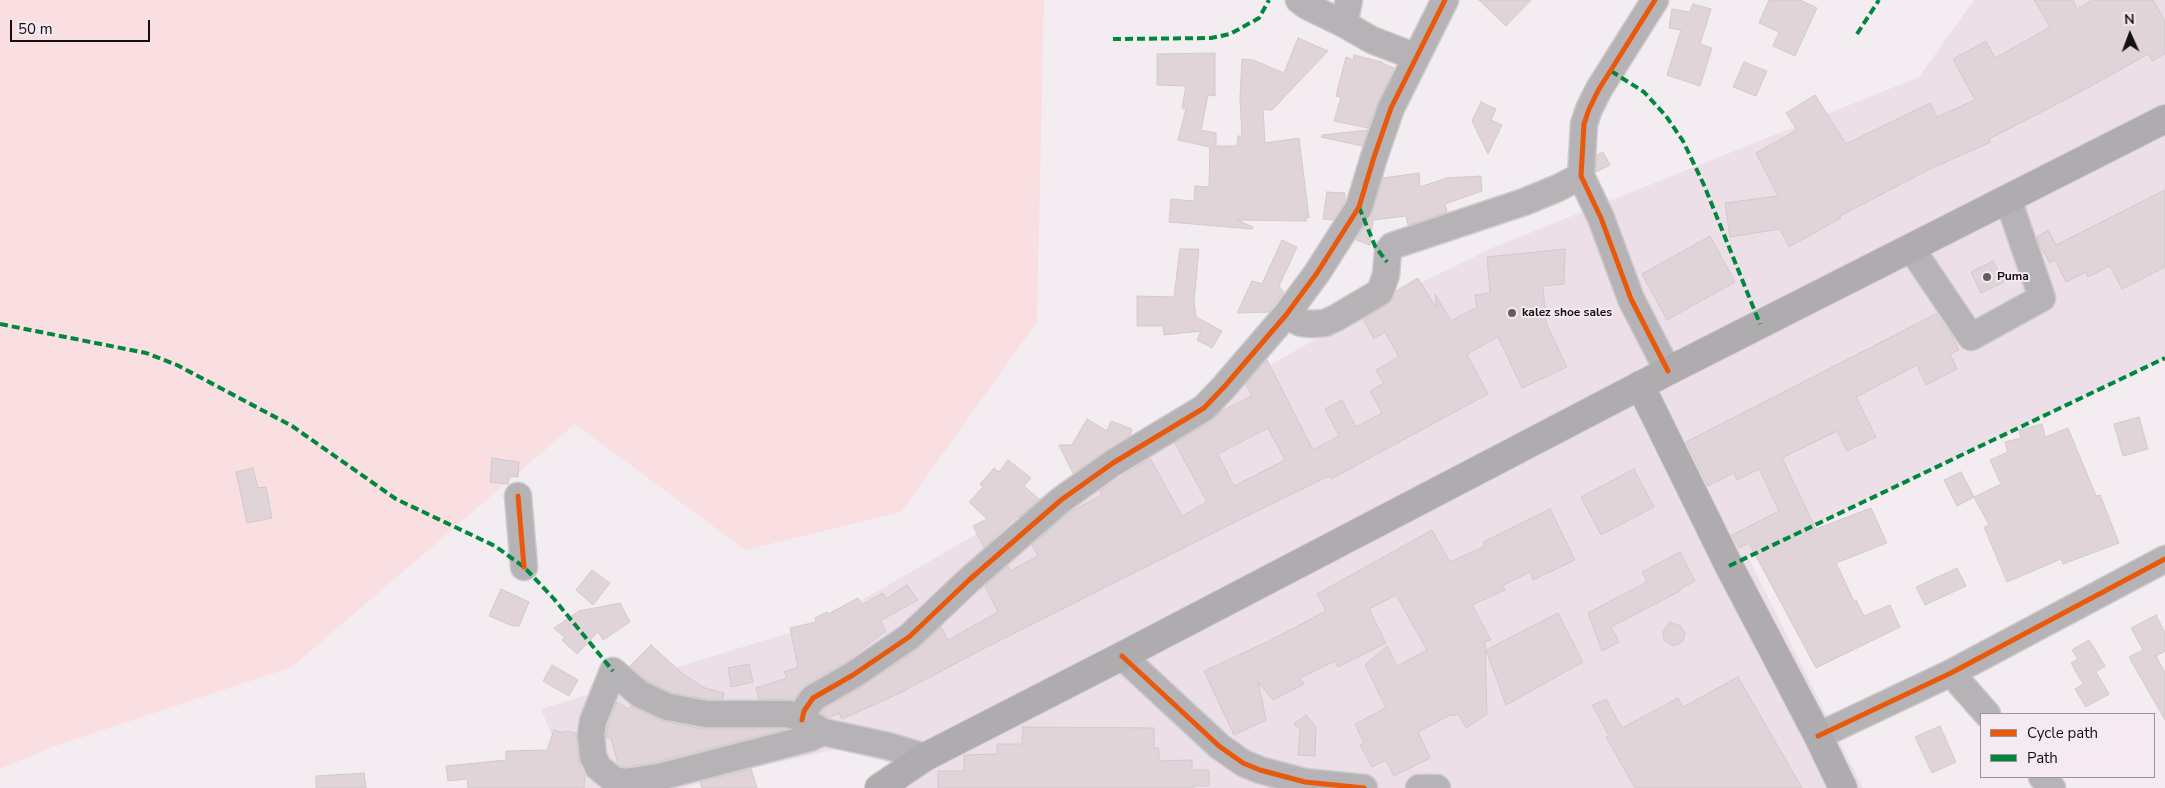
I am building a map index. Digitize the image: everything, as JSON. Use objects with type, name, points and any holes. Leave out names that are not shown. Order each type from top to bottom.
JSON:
[{"type":"main road","points":[[879,788],[926,757],[1640,385],[2165,119]]},
{"type":"main road","points":[[1640,385],[1729,566],[1818,736],[1843,788]]},
{"type":"street","points":[[1299,0],[1307,6],[1346,12],[1372,40],[1416,57]]},
{"type":"street","points":[[926,757],[813,726],[788,714],[706,714],[668,706],[640,694],[613,671],[593,721],[590,734],[593,756],[598,767],[614,780],[625,782],[659,777],[810,738],[813,726],[804,711],[812,698],[853,675],[909,637],[968,580],[1062,500],[1113,464],[1204,408],[1286,315],[1317,273],[1359,207],[1391,108],[1445,0]]},
{"type":"street","points":[[1655,0],[1599,89],[1589,109],[1584,124],[1581,176],[1601,218],[1631,299],[1668,371]]},
{"type":"street","points":[[1286,315],[1301,323],[1313,324],[1325,323],[1336,318],[1380,292],[1386,275],[1388,251],[1392,246],[1448,229],[1524,202],[1581,176]]},
{"type":"street","points":[[1911,248],[1971,337],[2042,298],[2008,198]]},
{"type":"street","points":[[518,496],[524,566]]},
{"type":"street","points":[[1818,736],[1951,673],[2165,559]]},
{"type":"street","points":[[1122,656],[1219,746],[1243,763],[1305,782],[1364,788]]},
{"type":"street","points":[[1951,673],[1985,713]]},
{"type":"street","points":[[2043,778],[2052,788]]},
{"type":"street","points":[[1419,788],[1437,788]]},
{"type":"shaded area","points":[[0,0],[1044,0],[1037,322],[901,512],[745,550],[575,424],[292,667],[52,747],[0,769]]},
{"type":"shaded area","points":[[1974,0],[2165,0],[2165,358],[1748,557],[1863,788],[893,788],[912,769],[837,749],[729,774],[685,788],[573,788],[541,709],[824,622],[1373,306],[1492,248],[1919,77]]},
{"type":"building","points":[[1479,0],[1531,0],[1506,26]]},
{"type":"building","points":[[1769,0],[1800,0],[1817,8],[1795,56],[1773,46],[1779,32],[1759,23]]},
{"type":"building","points":[[2034,0],[2073,0],[2077,9],[2092,0],[2153,0],[2165,21],[2165,54],[2152,61],[2148,54],[2084,90],[1989,139],[1991,142],[1930,169],[1840,216],[1841,218],[1789,247],[1780,229],[1730,237],[1725,203],[1778,196],[1756,153],[1797,130],[1786,113],[1815,95],[1846,144],[1930,103],[1937,117],[1975,100],[1953,59],[1986,41],[1995,58],[2050,27]]},
{"type":"building","points":[[1693,4],[1711,9],[1700,44],[1712,48],[1700,86],[1667,75],[1681,30],[1669,28],[1672,9],[1690,12]]},
{"type":"building","points":[[1298,38],[1328,51],[1272,110],[1263,109],[1265,143],[1299,138],[1309,218],[1306,217],[1306,221],[1237,220],[1253,227],[1252,229],[1169,222],[1171,199],[1194,201],[1195,186],[1209,187],[1210,147],[1178,140],[1186,109],[1182,108],[1186,86],[1157,85],[1157,54],[1215,53],[1215,96],[1208,95],[1201,130],[1216,133],[1216,146],[1237,146],[1238,136],[1242,136],[1240,98],[1242,59],[1253,60],[1284,73]]},
{"type":"building","points":[[1354,55],[1382,62],[1394,68],[1378,101],[1368,128],[1334,121],[1341,97],[1336,96],[1346,57],[1353,60]]},
{"type":"building","points":[[1744,62],[1767,71],[1756,96],[1733,87]]},
{"type":"building","points":[[1481,102],[1496,109],[1491,120],[1502,125],[1488,154],[1472,121]]},
{"type":"building","points":[[1368,130],[1362,146],[1321,137],[1322,135]]},
{"type":"building","points":[[1603,152],[1610,165],[1596,172],[1597,155]]},
{"type":"building","points":[[1419,173],[1420,187],[1447,178],[1481,176],[1482,191],[1445,204],[1447,212],[1408,225],[1406,216],[1373,220],[1370,245],[1356,240],[1373,212],[1383,178]]},
{"type":"building","points":[[2165,190],[2165,267],[2122,289],[2110,266],[2088,277],[2086,272],[2066,282],[2055,260],[2050,263],[2040,246],[2037,237],[2048,230],[2056,245]]},
{"type":"building","points":[[1327,192],[1345,193],[1345,201],[1333,220],[1323,219]]},
{"type":"building","points":[[1710,236],[1735,282],[1667,320],[1642,274]]},
{"type":"building","points":[[1282,240],[1297,247],[1279,286],[1284,292],[1269,312],[1237,313],[1252,281],[1262,284]]},
{"type":"building","points":[[1180,249],[1199,249],[1194,301],[1196,317],[1222,331],[1212,348],[1197,340],[1201,331],[1164,335],[1163,326],[1137,326],[1137,296],[1174,297]]},
{"type":"building","points":[[1565,249],[1564,284],[1543,286],[1546,323],[1567,367],[1522,388],[1498,337],[1467,354],[1488,394],[1331,479],[1329,476],[1249,515],[977,652],[898,694],[842,719],[839,713],[828,718],[821,713],[823,709],[861,687],[918,649],[941,627],[948,640],[998,612],[985,586],[1008,566],[1010,571],[1038,556],[1032,545],[1070,512],[1102,495],[1100,491],[1150,458],[1182,516],[1207,502],[1175,443],[1212,421],[1222,411],[1252,396],[1246,384],[1267,360],[1313,450],[1339,436],[1325,409],[1342,400],[1356,427],[1382,413],[1370,391],[1384,383],[1376,370],[1399,357],[1385,332],[1374,339],[1363,319],[1388,304],[1396,291],[1418,278],[1436,308],[1435,294],[1451,321],[1477,307],[1475,295],[1490,293],[1487,257]],"holes":[[[1268,428],[1285,460],[1234,486],[1218,454]]]},
{"type":"building","name":"Puma","points":[[1993,261],[2004,282],[1981,293],[1971,272]]},
{"type":"building","points":[[1936,314],[1952,336],[1959,350],[1950,354],[1957,369],[1926,385],[1917,365],[1856,397],[1876,437],[1847,451],[1837,431],[1782,458],[1816,529],[1871,508],[1887,543],[1836,563],[1854,601],[1856,600],[1864,616],[1890,605],[1900,627],[1816,668],[1749,543],[1739,548],[1732,535],[1779,511],[1759,469],[1737,480],[1734,473],[1708,486],[1686,442]]},
{"type":"building","points":[[2139,417],[2148,449],[2123,456],[2114,424]]},
{"type":"building","points":[[1087,419],[1107,431],[1111,421],[1132,429],[1130,436],[1073,473],[1059,445],[1072,445]]},
{"type":"building","points":[[2042,424],[2045,437],[2068,428],[2096,496],[2100,495],[2119,543],[2063,564],[2061,559],[2007,582],[1984,527],[1989,525],[1974,497],[2001,484],[1990,460],[2008,452],[2005,442],[2021,438],[2019,430]]},
{"type":"building","points":[[492,458],[519,462],[518,477],[509,476],[508,484],[490,482]]},
{"type":"building","points":[[1008,460],[1031,478],[1024,486],[1039,499],[1018,518],[1017,516],[984,547],[973,526],[987,519],[969,502],[983,487],[980,484],[994,468],[999,472]]},
{"type":"building","points":[[253,468],[258,488],[266,487],[272,518],[247,523],[236,472]]},
{"type":"building","points":[[1634,469],[1654,507],[1601,535],[1581,497]]},
{"type":"building","points":[[1961,472],[1974,497],[1957,506],[1944,480]]},
{"type":"building","points":[[1550,509],[1575,560],[1533,580],[1530,572],[1502,586],[1505,590],[1472,605],[1491,640],[1485,641],[1487,714],[1466,728],[1458,714],[1453,716],[1452,714],[1418,732],[1430,758],[1394,776],[1386,760],[1372,767],[1360,745],[1364,743],[1355,724],[1386,708],[1365,665],[1387,646],[1397,666],[1427,650],[1396,595],[1369,609],[1386,643],[1338,667],[1335,661],[1300,678],[1304,684],[1273,700],[1258,682],[1266,720],[1234,735],[1204,671],[1267,642],[1326,611],[1317,594],[1432,530],[1450,562],[1485,546],[1483,542]]},
{"type":"building","points":[[1680,552],[1695,581],[1680,589],[1680,591],[1611,627],[1619,642],[1602,651],[1588,613],[1641,585],[1647,581],[1642,572]]},
{"type":"building","points":[[1957,568],[1966,586],[1925,605],[1916,587]]},
{"type":"building","points":[[592,570],[610,583],[593,605],[576,590]]},
{"type":"building","points":[[907,585],[918,600],[880,621],[886,631],[845,662],[805,685],[793,700],[759,699],[756,688],[787,678],[784,672],[798,667],[790,628],[816,622],[815,618],[827,612],[828,614],[858,598],[862,605],[883,593],[886,599]]},
{"type":"building","points":[[501,589],[529,602],[519,626],[513,626],[489,616]]},
{"type":"building","points":[[620,603],[630,622],[603,640],[598,632],[577,654],[562,640],[565,638],[554,628],[579,611]]},
{"type":"building","points":[[1558,613],[1583,662],[1506,705],[1486,650]]},
{"type":"building","points":[[2156,615],[2165,633],[2165,651],[2156,656],[2165,673],[2165,720],[2129,657],[2143,650],[2131,628]]},
{"type":"building","points":[[1670,622],[1681,626],[1685,633],[1683,641],[1677,645],[1670,645],[1664,640],[1663,632]]},
{"type":"building","points":[[2089,640],[2105,666],[2096,672],[2109,694],[2086,707],[2075,689],[2083,684],[2071,663],[2078,659],[2072,650]]},
{"type":"building","points":[[651,645],[683,674],[705,688],[724,693],[723,699],[707,699],[673,693],[648,681],[630,666]]},
{"type":"building","points":[[749,664],[753,682],[731,687],[728,668]]},
{"type":"building","points":[[552,665],[578,680],[569,696],[543,681]]},
{"type":"building","points":[[1738,677],[1802,788],[1635,788],[1606,737],[1609,736],[1592,705],[1606,699],[1622,728],[1678,698],[1683,707]]},
{"type":"building","points":[[617,702],[628,709],[631,706],[665,722],[703,729],[785,729],[656,762],[625,767],[618,764],[611,738],[606,738],[608,725]]},
{"type":"building","points":[[1306,715],[1316,727],[1315,756],[1298,755],[1300,730],[1294,724]]},
{"type":"building","points":[[1940,726],[1956,762],[1932,773],[1915,737]]},
{"type":"building","points":[[1023,727],[1154,728],[1154,748],[1159,748],[1159,761],[1192,760],[1192,770],[1209,770],[1209,786],[1194,786],[1194,788],[938,788],[938,771],[964,771],[964,755],[997,754],[997,744],[1022,744]]},
{"type":"building","points":[[554,730],[576,733],[578,758],[581,770],[585,775],[584,788],[468,788],[467,779],[448,781],[446,766],[506,760],[506,751],[547,750]]},
{"type":"building","points":[[751,769],[757,788],[702,788],[700,782]]},
{"type":"building","points":[[364,773],[366,788],[316,788],[316,776]]},
{"type":"marked path","points":[[1113,39],[1211,38],[1230,34],[1259,18],[1269,0]]},
{"type":"marked path","points":[[1857,34],[1879,0]]},
{"type":"marked path","points":[[1611,71],[1644,92],[1666,116],[1683,141],[1704,185],[1760,324]]},
{"type":"marked path","points":[[1359,207],[1375,246],[1387,262]]},
{"type":"marked path","points":[[0,324],[146,353],[177,365],[292,426],[396,499],[495,546],[524,567],[554,599],[613,671]]},
{"type":"marked path","points":[[1729,566],[2165,358]]},
{"type":"cycle path","points":[[802,720],[804,711],[813,698],[853,675],[909,637],[969,580],[1061,500],[1113,463],[1204,408],[1224,387],[1286,315],[1317,273],[1359,207],[1391,108],[1445,0]]},
{"type":"cycle path","points":[[1655,0],[1599,89],[1589,109],[1584,124],[1581,176],[1601,218],[1631,299],[1668,371]]},
{"type":"cycle path","points":[[518,496],[524,567]]},
{"type":"cycle path","points":[[1818,736],[1951,673],[2165,559]]},
{"type":"cycle path","points":[[1122,656],[1219,746],[1243,763],[1260,770],[1305,782],[1364,788]]},
{"type":"place","name":"Puma","points":[[1987,277]]},
{"type":"place","name":"kalez shoe sales","points":[[1512,313]]}]
